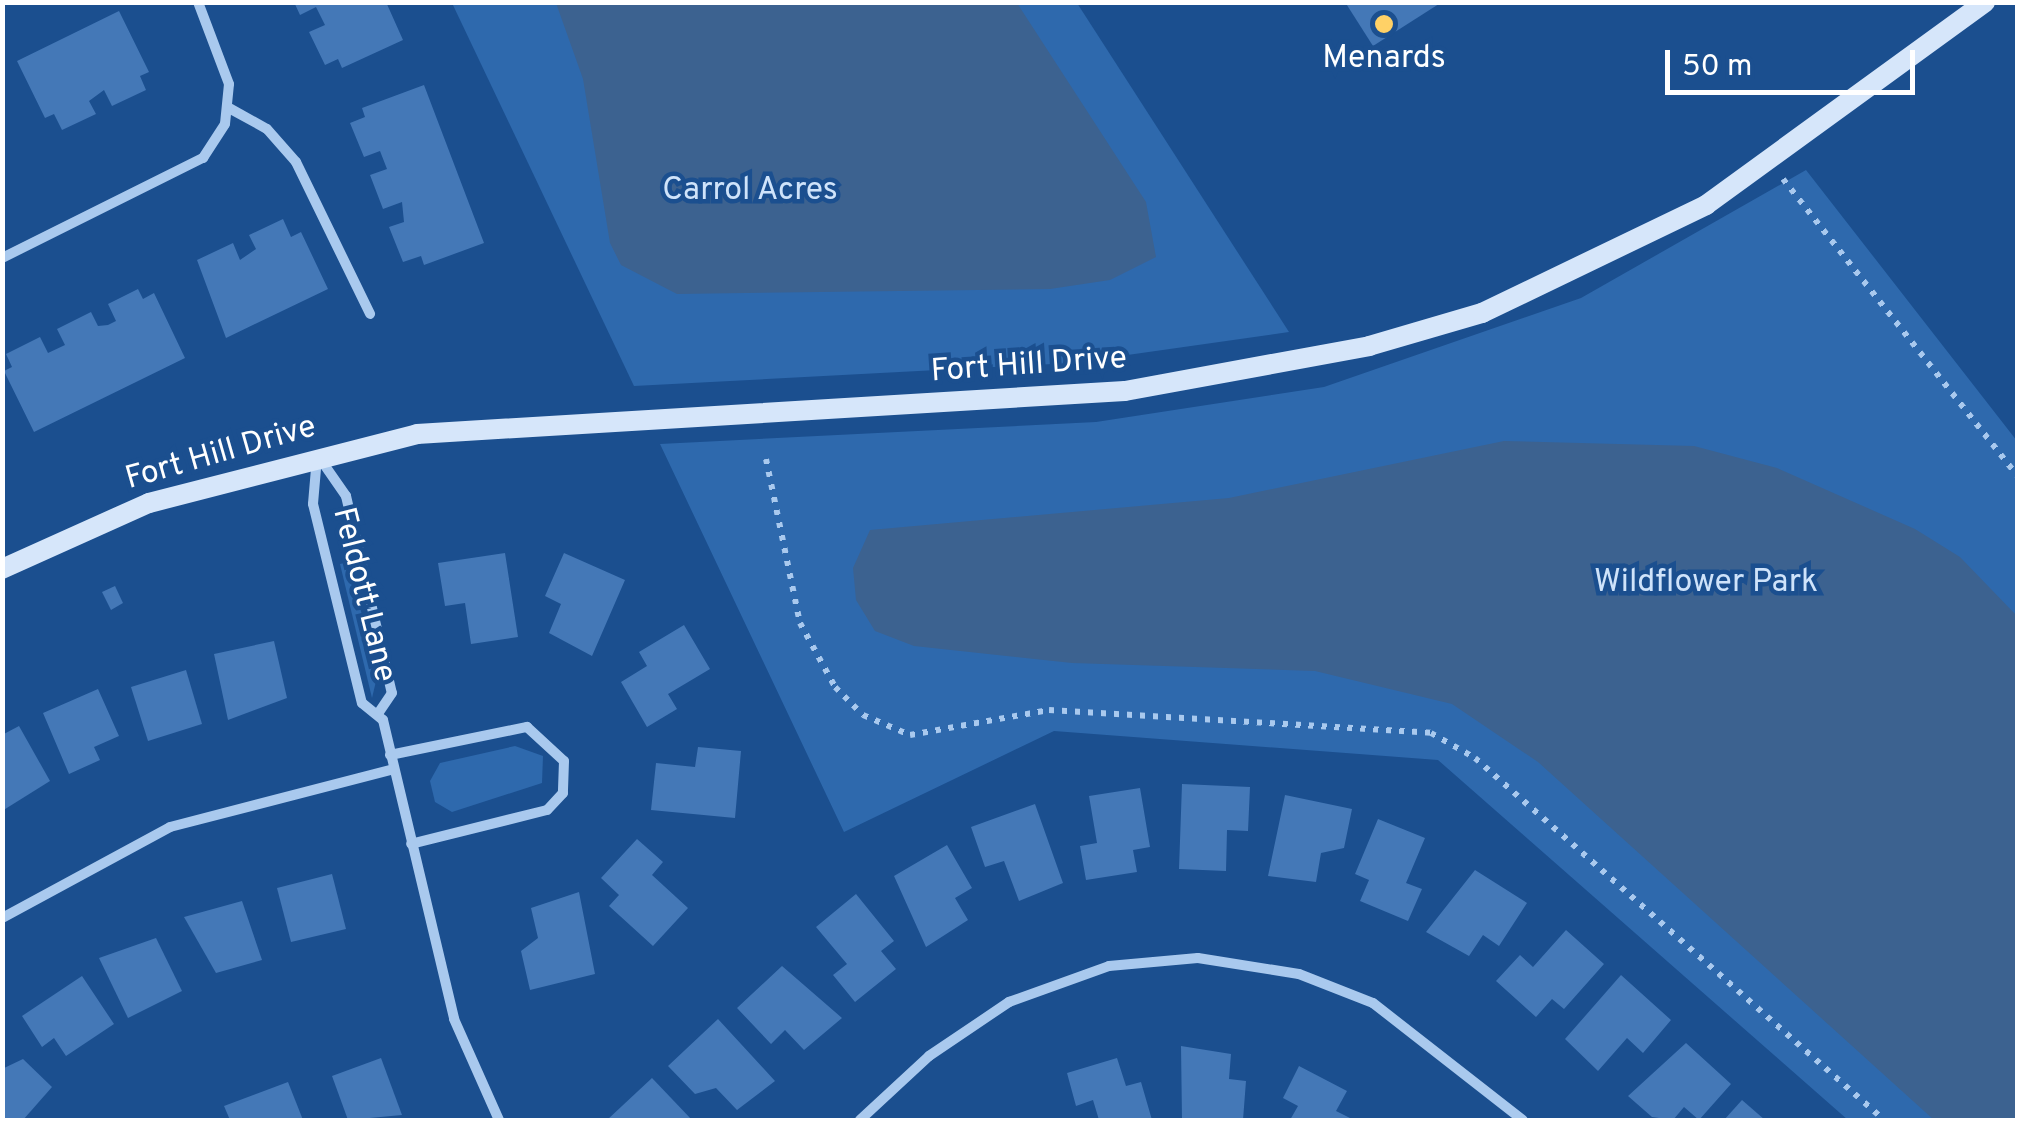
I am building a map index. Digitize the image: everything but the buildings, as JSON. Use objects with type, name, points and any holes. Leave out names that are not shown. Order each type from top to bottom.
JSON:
[{"type":"street","points":[[2,258],[204,158],[229,108],[227,68],[198,2]]},
{"type":"street","name":"Fort Hill Drive","points":[[2,569],[149,503],[317,456],[527,420],[780,414],[1249,373],[1482,314],[1594,264],[1770,162],[1985,2]]},
{"type":"street","points":[[229,108],[267,129],[296,162],[370,314]]},
{"type":"street","name":"Feldott Lane","points":[[317,456],[313,504],[362,703],[379,712],[454,1018],[498,1120]]},
{"type":"street","name":"Feldott Lane","points":[[317,456],[346,496],[392,693],[379,712]]},
{"type":"street","points":[[390,754],[527,727],[564,762],[563,793],[547,810],[411,844]]},
{"type":"street","points":[[2,918],[170,826],[394,769]]},
{"type":"street","points":[[860,1120],[929,1056],[1009,1002],[1109,966],[1198,958],[1281,969],[1361,997],[1416,1029],[1524,1120]]},
{"type":"path","points":[[1770,162],[2018,477]]},
{"type":"path","points":[[766,459],[800,623],[835,687],[864,715],[910,735],[1082,710],[1432,733],[1475,758],[1884,1120]]},
{"type":"green space","name":"Carrol Acres","points":[[452,3],[1077,3],[1289,332],[1071,363],[634,386]]},
{"type":"green space","name":"Wildflower Park","points":[[1806,170],[2017,441],[2017,1120],[1848,1120],[1438,760],[1054,731],[844,832],[660,444],[1096,422],[1324,387],[1581,298]]},
{"type":"green space","points":[[349,562],[377,677],[372,698],[340,564]]},
{"type":"green space","points":[[515,746],[543,756],[542,783],[452,812],[435,802],[430,781],[440,763]]},
{"type":"shaded area","name":"Carrol Acres","points":[[556,3],[1017,3],[1146,202],[1156,257],[1110,280],[1050,289],[677,294],[621,265],[610,243],[583,79]]},
{"type":"shaded area","points":[[1504,441],[1694,446],[1777,468],[1915,529],[1960,557],[2017,616],[2017,1120],[1934,1120],[1538,762],[1452,704],[1315,671],[1072,663],[914,646],[875,631],[856,600],[853,568],[870,530],[1229,498]]},
{"type":"place","name":"Menards","points":[[1384,24]]}]
